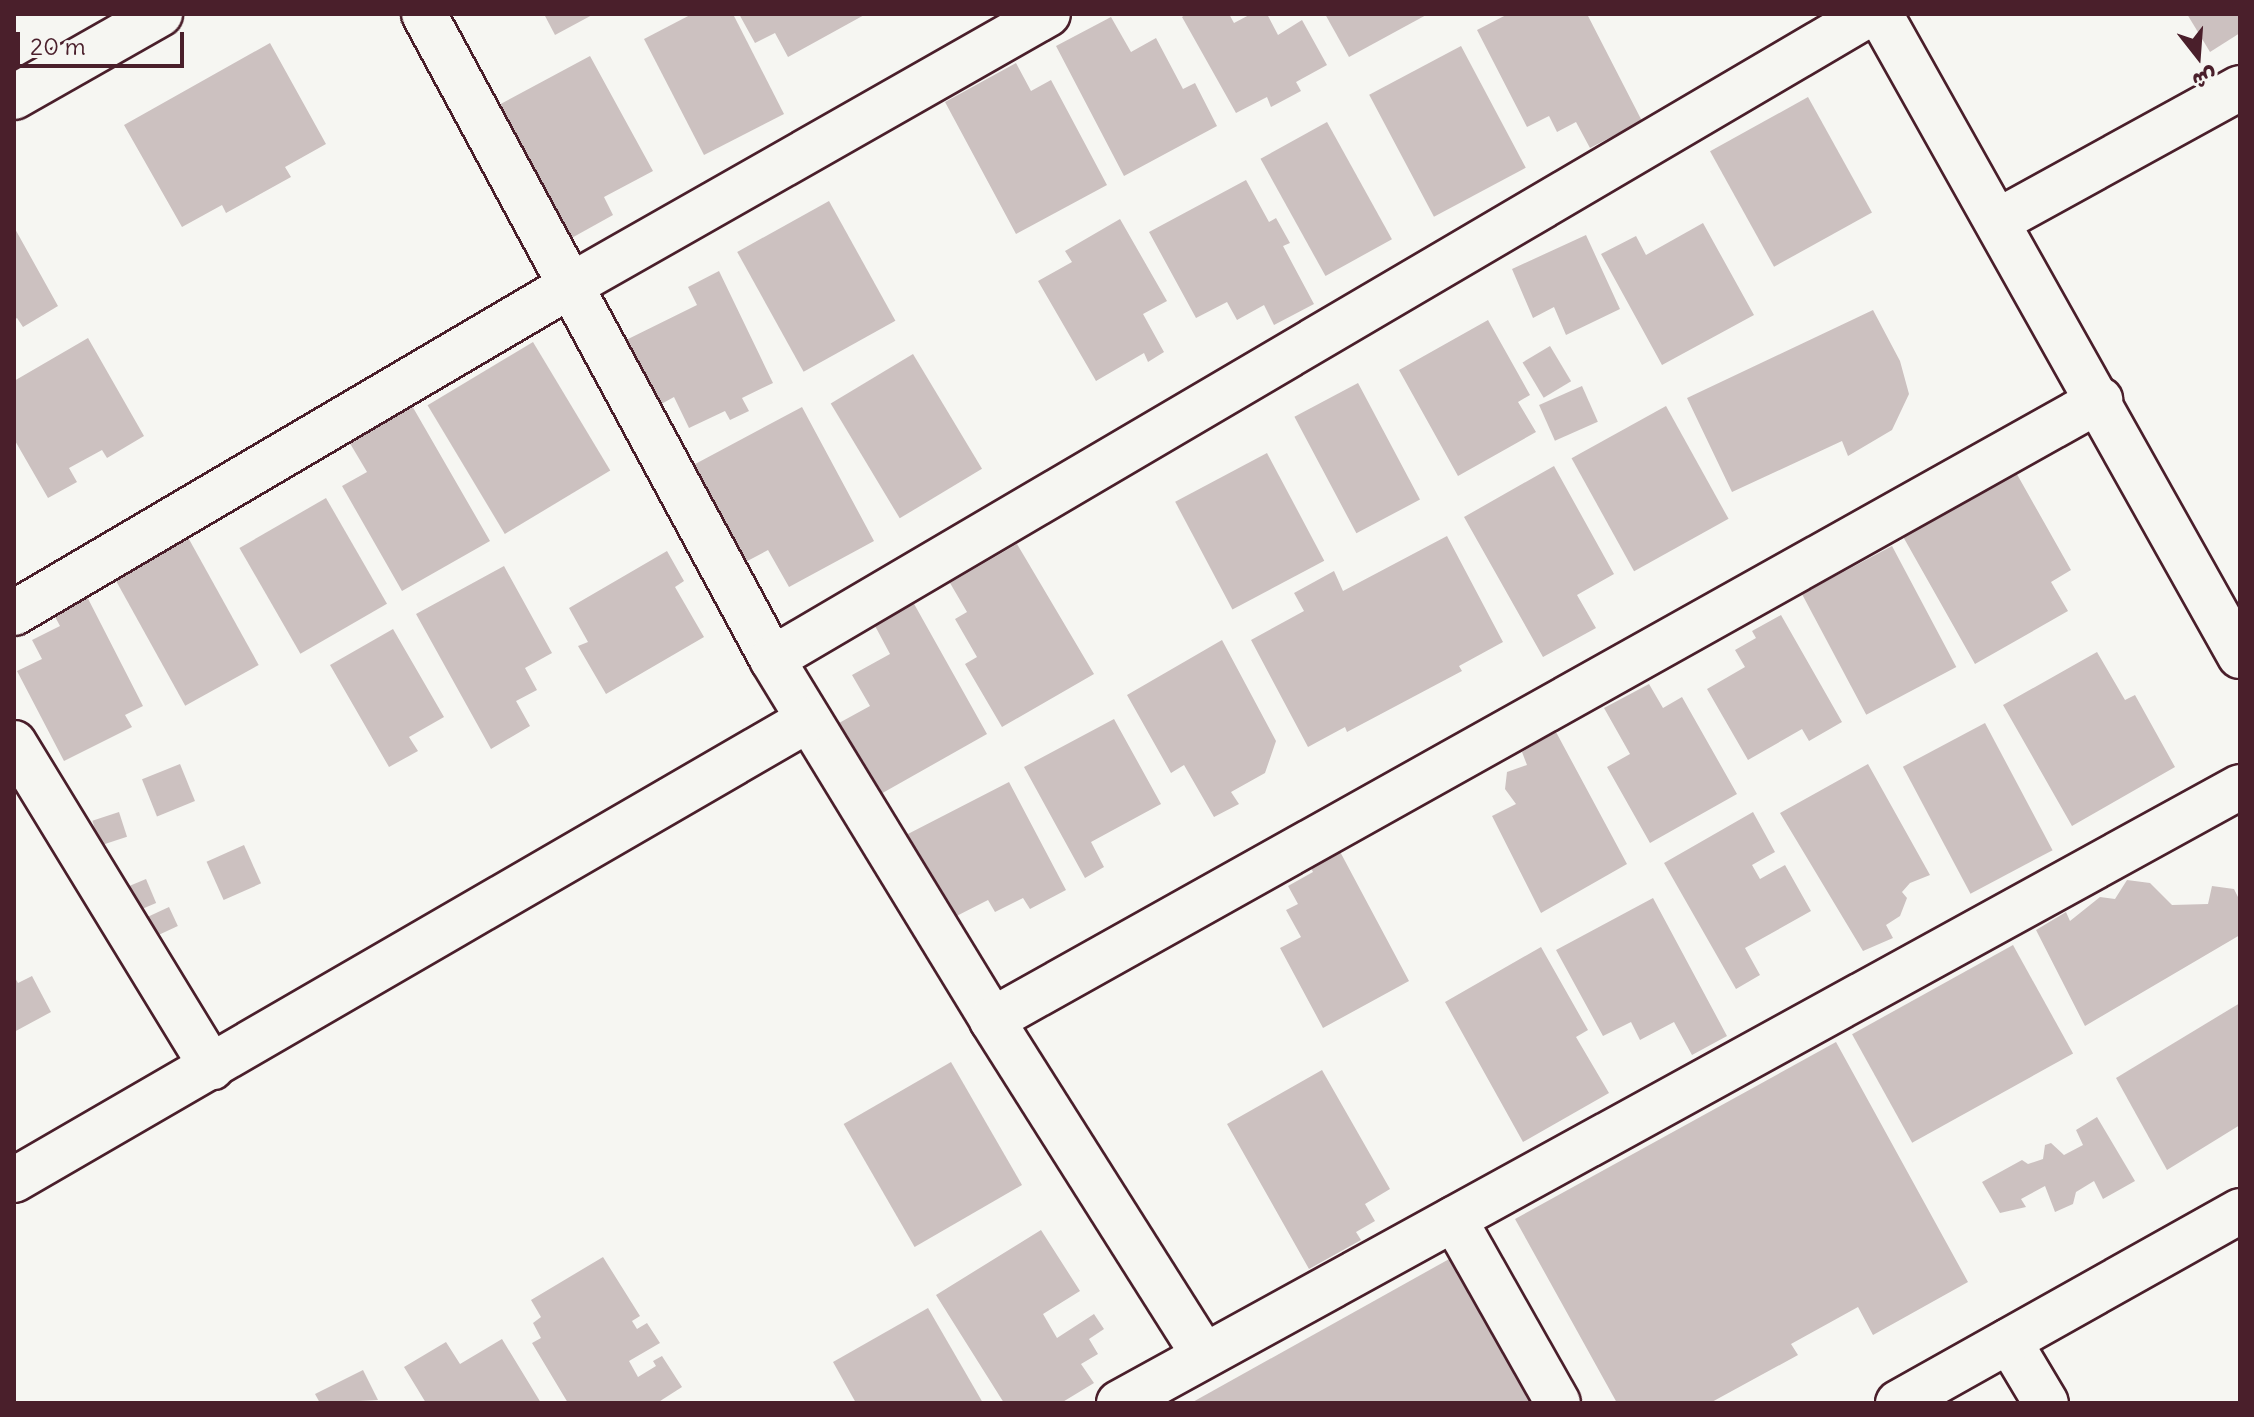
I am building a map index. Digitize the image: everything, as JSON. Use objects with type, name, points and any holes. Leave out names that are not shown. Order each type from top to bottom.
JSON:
[{"type":"street","points":[[14,97],[160,14]]},
{"type":"street","points":[[424,14],[568,287],[772,659],[992,1020],[1204,1355]]},
{"type":"street","points":[[14,613],[568,287],[1048,14]]},
{"type":"street","points":[[772,659],[1869,14]]},
{"type":"street","points":[[1880,14],[2234,631]]},
{"type":"street","points":[[1998,221],[2240,88]]},
{"type":"street","points":[[992,1020],[2100,400]]},
{"type":"street","points":[[14,1180],[808,720]]},
{"type":"street","points":[[14,743],[212,1067]]},
{"type":"street","points":[[1119,1403],[2240,787]]},
{"type":"street","points":[[1898,1403],[2240,1211]]},
{"type":"street","points":[[1454,1219],[1558,1403]]},
{"type":"street","points":[[2009,1341],[2046,1403]]},
{"type":"building","points":[[544,14],[594,14],[555,35]]},
{"type":"building","points":[[692,14],[733,14],[784,114],[704,155],[644,39]]},
{"type":"building","points":[[739,14],[866,14],[788,57],[775,33],[755,43]]},
{"type":"building","points":[[1186,14],[1229,14],[1234,23],[1251,14],[1267,14],[1278,35],[1302,20],[1327,65],[1296,82],[1301,91],[1271,107],[1267,97],[1236,113],[1182,17]]},
{"type":"building","points":[[1325,14],[1428,14],[1349,57]]},
{"type":"building","points":[[1508,14],[1587,14],[1642,121],[1590,148],[1576,122],[1557,132],[1549,116],[1527,127],[1477,30]]},
{"type":"building","points":[[2187,14],[2240,14],[2240,33],[2210,52]]},
{"type":"building","points":[[1111,17],[1131,52],[1156,38],[1183,89],[1195,83],[1217,126],[1124,176],[1056,46]]},
{"type":"building","points":[[270,43],[326,144],[285,167],[291,177],[226,213],[222,205],[182,227],[124,125]]},
{"type":"building","points":[[1461,46],[1526,168],[1434,217],[1369,95]]},
{"type":"building","points":[[590,56],[653,171],[604,197],[613,215],[568,240],[495,107]]},
{"type":"building","points":[[1016,63],[1031,91],[1051,80],[1107,185],[1016,234],[945,102]]},
{"type":"building","points":[[1808,97],[1872,212],[1774,267],[1710,151]]},
{"type":"building","points":[[1327,122],[1392,239],[1325,276],[1261,159]]},
{"type":"building","points":[[1246,180],[1269,222],[1276,218],[1290,243],[1283,246],[1314,304],[1274,325],[1264,305],[1237,320],[1227,302],[1196,318],[1149,232]]},
{"type":"building","points":[[829,201],[895,321],[804,372],[737,252]]},
{"type":"building","points":[[1120,219],[1167,301],[1143,314],[1164,352],[1148,362],[1144,353],[1096,381],[1038,281],[1072,262],[1065,251]]},
{"type":"building","points":[[1703,223],[1754,315],[1662,365],[1601,254],[1636,236],[1646,255]]},
{"type":"building","points":[[14,227],[58,306],[23,327],[17,318],[14,320]]},
{"type":"building","points":[[1586,235],[1620,309],[1566,335],[1554,307],[1533,318],[1512,269]]},
{"type":"building","points":[[719,271],[773,383],[742,398],[749,411],[730,420],[725,411],[689,428],[674,397],[654,408],[622,342],[697,305],[688,287]]},
{"type":"building","points":[[1873,310],[1900,361],[1909,394],[1892,430],[1848,456],[1842,441],[1732,492],[1687,398]]},
{"type":"building","points":[[1488,320],[1530,395],[1518,402],[1536,432],[1458,476],[1399,370]]},
{"type":"building","points":[[88,338],[144,436],[107,458],[102,450],[69,468],[77,482],[48,498],[14,439],[14,381]]},
{"type":"building","points":[[533,342],[610,471],[505,534],[428,405]]},
{"type":"building","points":[[1550,346],[1571,381],[1544,398],[1523,362]]},
{"type":"building","points":[[913,354],[982,469],[900,518],[831,403]]},
{"type":"building","points":[[1358,383],[1420,500],[1356,533],[1294,417]]},
{"type":"building","points":[[1582,386],[1598,422],[1555,441],[1539,405]]},
{"type":"building","points":[[411,404],[490,541],[402,591],[342,486],[367,472],[348,440]]},
{"type":"building","points":[[1666,406],[1729,519],[1634,571],[1572,458]]},
{"type":"building","points":[[802,407],[874,541],[789,587],[768,550],[736,567],[684,470]]},
{"type":"building","points":[[1267,453],[1324,561],[1232,610],[1175,502]]},
{"type":"building","points":[[1554,466],[1614,574],[1577,595],[1596,628],[1543,657],[1464,517]]},
{"type":"building","points":[[2014,469],[2071,570],[2051,582],[2068,611],[1975,664],[1901,533]]},
{"type":"building","points":[[326,498],[387,604],[300,654],[239,548]]},
{"type":"building","points":[[185,532],[259,665],[185,706],[112,573]]},
{"type":"building","points":[[1447,536],[1503,642],[1459,666],[1462,671],[1347,732],[1345,727],[1308,747],[1251,640],[1304,611],[1294,593],[1334,571],[1343,591]]},
{"type":"building","points":[[1017,544],[1094,674],[1002,727],[965,664],[977,657],[955,619],[967,612],[950,583]]},
{"type":"building","points":[[1892,546],[1956,667],[1866,715],[1802,594]]},
{"type":"building","points":[[667,551],[684,581],[675,587],[704,637],[606,694],[578,646],[588,642],[569,608]]},
{"type":"building","points":[[504,566],[552,653],[525,668],[537,690],[516,701],[530,726],[491,749],[416,614]]},
{"type":"building","points":[[80,583],[143,706],[125,715],[132,727],[64,761],[17,671],[42,659],[32,640],[60,626],[46,600]]},
{"type":"building","points":[[913,602],[987,734],[879,795],[839,723],[870,706],[852,675],[890,654],[874,624]]},
{"type":"building","points":[[1781,615],[1842,722],[1809,741],[1802,729],[1748,760],[1707,689],[1745,667],[1735,650],[1756,638],[1752,631]]},
{"type":"building","points":[[393,629],[444,717],[409,737],[418,751],[389,767],[330,665]]},
{"type":"building","points":[[1222,640],[1276,741],[1265,773],[1231,792],[1239,804],[1214,817],[1184,765],[1171,773],[1127,695]]},
{"type":"building","points":[[2097,652],[2125,700],[2135,695],[2175,767],[2072,826],[2003,705]]},
{"type":"building","points":[[1649,684],[1663,708],[1682,697],[1737,794],[1650,843],[1607,767],[1630,754],[1604,708]]},
{"type":"building","points":[[1114,719],[1161,804],[1091,842],[1104,867],[1085,878],[1024,767]]},
{"type":"building","points":[[1985,723],[2053,850],[1970,894],[1903,767]]},
{"type":"building","points":[[1556,732],[1627,864],[1541,913],[1492,816],[1516,804],[1505,789],[1507,772],[1527,765],[1522,752]]},
{"type":"building","points":[[180,764],[195,801],[157,816],[142,779]]},
{"type":"building","points":[[1868,764],[1930,875],[1910,883],[1902,892],[1907,898],[1900,916],[1886,925],[1893,938],[1863,951],[1780,813]]},
{"type":"building","points":[[1009,782],[1066,890],[1030,909],[1023,898],[995,912],[988,900],[933,928],[904,836]]},
{"type":"building","points":[[119,812],[127,837],[100,845],[92,821]]},
{"type":"building","points":[[1753,812],[1775,852],[1752,865],[1760,879],[1785,865],[1811,911],[1745,948],[1760,975],[1736,989],[1664,863]]},
{"type":"building","points":[[244,845],[261,883],[224,900],[207,862]]},
{"type":"building","points":[[1337,846],[1409,981],[1323,1028],[1280,948],[1301,937],[1286,910],[1298,904],[1288,886],[1313,872],[1308,862]]},
{"type":"building","points":[[146,879],[156,903],[136,912],[126,888]]},
{"type":"building","points":[[2127,880],[2150,883],[2172,905],[2208,904],[2212,886],[2234,889],[2240,901],[2240,935],[2085,1026],[2036,930],[2066,912],[2070,921],[2100,897],[2115,899]]},
{"type":"building","points":[[1653,898],[1727,1036],[1692,1055],[1674,1022],[1640,1040],[1631,1022],[1603,1036],[1556,950]]},
{"type":"building","points":[[169,907],[178,926],[155,937],[146,918]]},
{"type":"building","points":[[2013,945],[2073,1053],[1912,1143],[1852,1034]]},
{"type":"building","points":[[1541,947],[1588,1030],[1576,1037],[1609,1093],[1523,1142],[1445,1002]]},
{"type":"building","points":[[14,976],[18,983],[32,976],[51,1012],[14,1032]]},
{"type":"building","points":[[2240,1003],[2240,1125],[2167,1170],[2116,1078]]},
{"type":"building","points":[[1836,1042],[1968,1282],[1873,1335],[1858,1307],[1791,1344],[1798,1355],[1710,1403],[1617,1403],[1515,1219]]},
{"type":"building","points":[[951,1062],[1022,1185],[915,1247],[844,1124]]},
{"type":"building","points":[[1322,1070],[1390,1189],[1365,1204],[1375,1221],[1356,1232],[1361,1240],[1309,1269],[1227,1124]]},
{"type":"building","points":[[2097,1117],[2135,1181],[2103,1199],[2094,1181],[2076,1192],[2073,1204],[2055,1212],[2045,1186],[2021,1199],[2026,1207],[2000,1213],[1982,1182],[2022,1160],[2028,1164],[2043,1159],[2045,1145],[2051,1143],[2064,1155],[2083,1145],[2076,1130]]},
{"type":"building","points":[[1041,1230],[1080,1291],[1043,1314],[1057,1338],[1094,1314],[1104,1329],[1089,1339],[1098,1354],[1081,1364],[1094,1383],[1061,1403],[1004,1403],[936,1295]]},
{"type":"building","points":[[603,1257],[640,1316],[632,1321],[637,1329],[647,1323],[660,1343],[629,1361],[638,1377],[656,1366],[653,1361],[662,1356],[682,1387],[657,1403],[568,1403],[532,1343],[541,1338],[533,1323],[541,1317],[531,1300]]},
{"type":"building","points":[[1451,1258],[1532,1403],[1191,1403]]},
{"type":"building","points":[[928,1308],[983,1403],[856,1403],[833,1362]]},
{"type":"building","points":[[502,1339],[541,1403],[426,1403],[404,1367],[446,1342],[460,1364]]},
{"type":"building","points":[[363,1370],[378,1400],[320,1403],[315,1394]]}]
